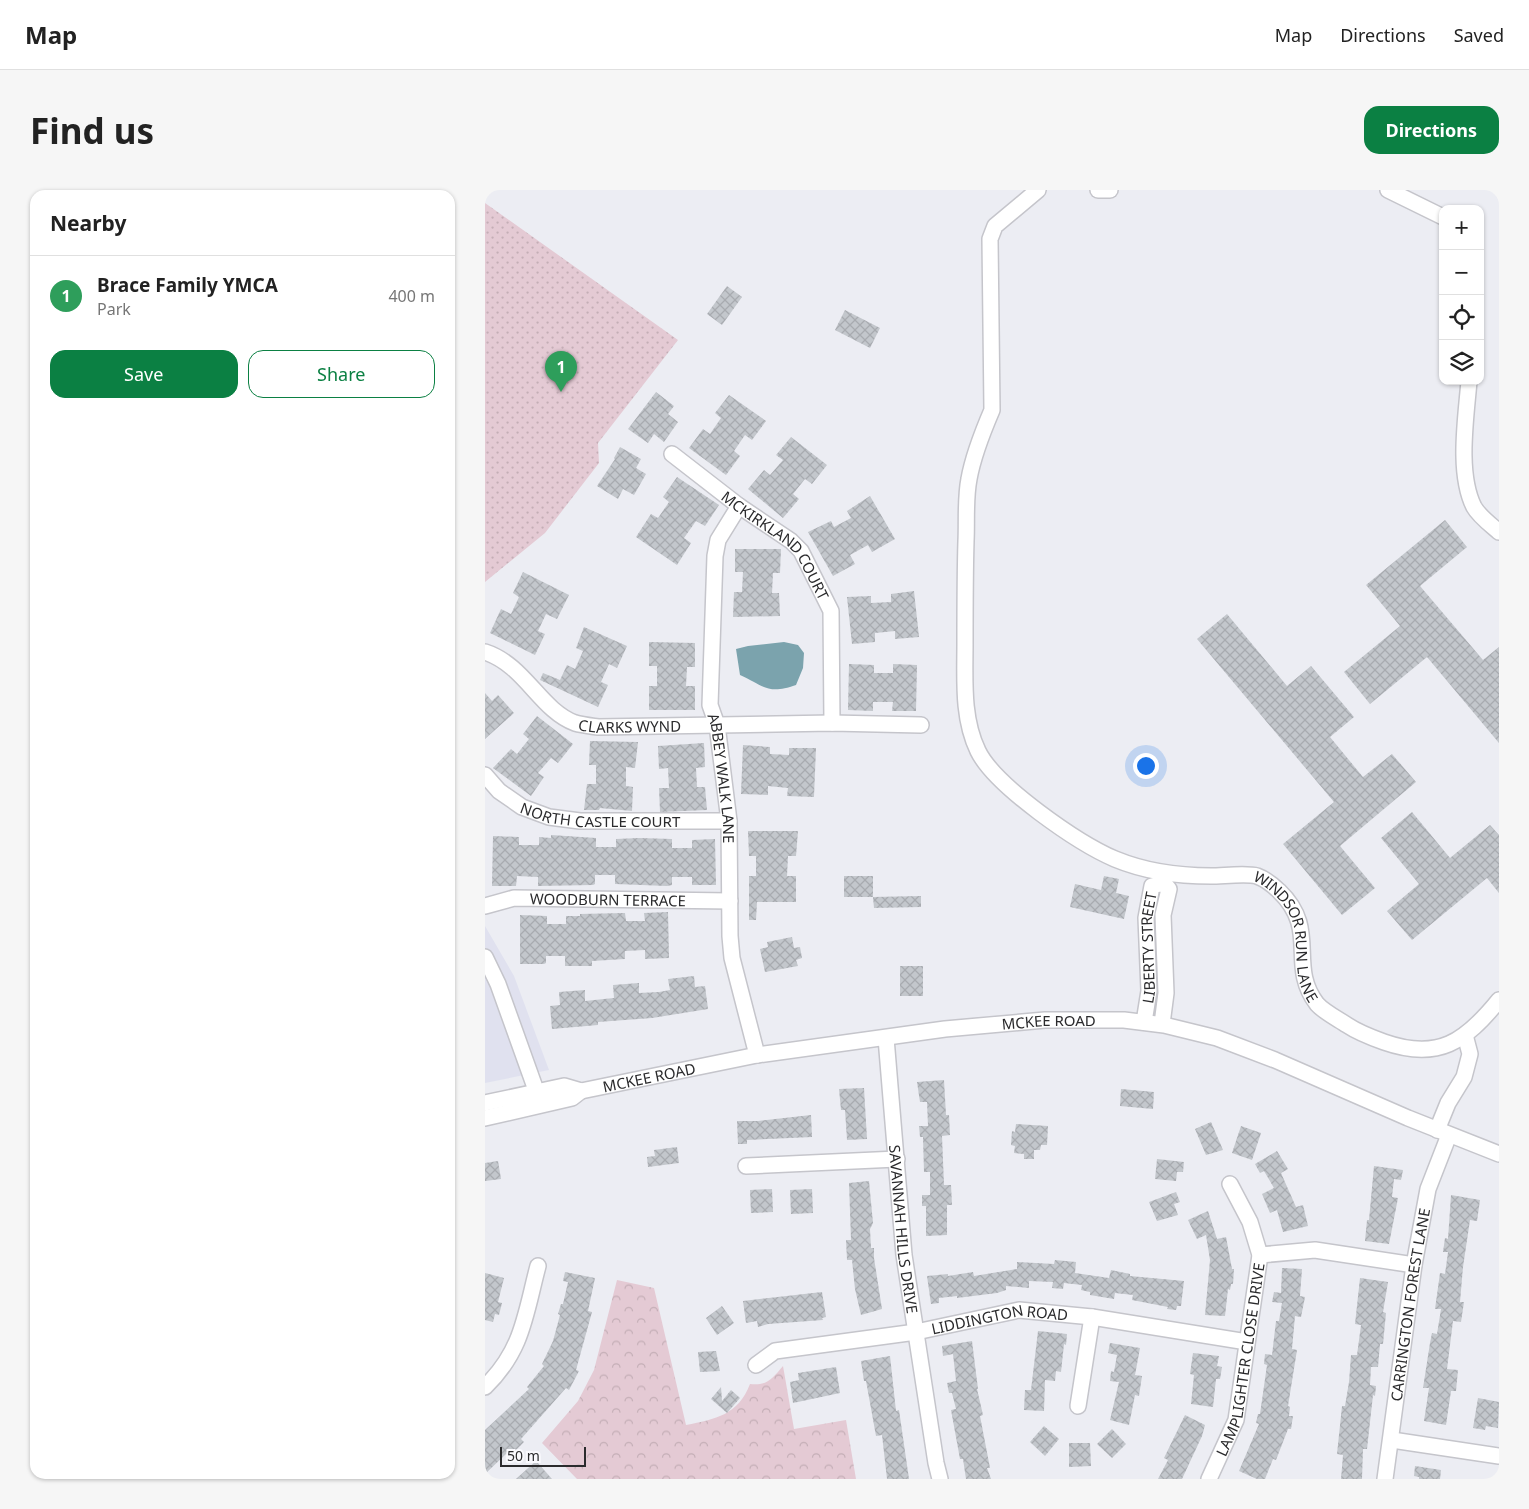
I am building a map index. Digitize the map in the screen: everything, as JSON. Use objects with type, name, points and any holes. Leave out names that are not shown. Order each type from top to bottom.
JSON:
[{"type":"street","name":"WINDSOR RUN LANE","points":[[1038,190],[995,226],[990,239],[992,410],[984,428],[969,479],[965,574],[965,704],[970,733],[979,754],[1001,781],[1051,820],[1071,834],[1115,859],[1165,878],[1256,876],[1273,886],[1296,911],[1302,929],[1303,977],[1318,1005],[1361,1035],[1407,1050],[1443,1047],[1479,1025],[1499,1000]]},
{"type":"street","points":[[1098,190],[1110,190]]},
{"type":"street","points":[[1388,190],[1439,215]]},
{"type":"street","points":[[1469,385],[1465,436],[1468,490],[1475,510],[1499,532]]},
{"type":"street","name":"MCKIRKLAND COURT","points":[[672,454],[739,506],[791,541],[801,551],[831,611],[832,723]]},
{"type":"street","name":"ABBEY WALK LANE","points":[[739,506],[718,540],[715,556],[710,704],[717,725],[729,821],[732,958],[757,1055]]},
{"type":"street","name":"CLARKS WYND","points":[[485,652],[518,671],[550,705],[575,723],[598,727],[832,723],[921,725]]},
{"type":"street","name":"NORTH CASTLE COURT","points":[[485,775],[499,791],[522,807],[549,817],[580,821],[729,821]]},
{"type":"street","name":"LIBERTY STREET","points":[[1144,1022],[1149,991],[1146,918],[1152,886],[1165,878],[1169,889],[1163,915],[1166,993],[1161,1024]]},
{"type":"street","name":"WOODBURN TERRACE","points":[[485,906],[514,898],[730,901]]},
{"type":"street","points":[[1147,939],[1164,940]]},
{"type":"street","points":[[485,957],[497,984],[537,1093]]},
{"type":"street","name":"MCKEE ROAD","points":[[485,1118],[572,1098],[581,1091],[757,1055],[968,1026],[1037,1020],[1097,1019],[1161,1024],[1217,1038],[1499,1154]]},
{"type":"street","name":"CARRINGTON FOREST LANE","points":[[1385,1479],[1392,1440],[1414,1265],[1428,1189],[1443,1132],[1448,1102],[1464,1077],[1470,1054],[1465,1035]]},
{"type":"street","name":"SAVANNAH HILLS DRIVE","points":[[886,1038],[905,1254],[940,1479]]},
{"type":"street","name":"MCKEE ROAD","points":[[485,1103],[564,1086],[581,1091]]},
{"type":"street","points":[[746,1166],[897,1159]]},
{"type":"street","name":"LAMPLIGHTER CLOSE DRIVE","points":[[1209,1479],[1235,1420],[1260,1255],[1250,1222],[1230,1184]]},
{"type":"street","points":[[1260,1255],[1315,1250],[1414,1265]]},
{"type":"street","points":[[485,1387],[499,1373],[512,1354],[521,1333],[538,1266]]},
{"type":"street","name":"LIDDINGTON ROAD","points":[[757,1365],[775,1351],[916,1332],[1019,1310],[1092,1317],[1247,1342]]},
{"type":"street","points":[[1079,1406],[1092,1317]]},
{"type":"street","points":[[1392,1440],[1499,1456]]},
{"type":"shaded area","points":[[485,926],[514,976],[549,1070],[485,1083]]},
{"type":"green space","points":[[485,203],[678,340],[598,443],[599,463],[545,533],[485,582]]},
{"type":"green space","points":[[617,1280],[654,1288],[686,1425],[725,1414],[739,1403],[750,1384],[761,1384],[769,1381],[783,1366],[794,1429],[846,1420],[856,1479],[577,1479],[542,1443],[578,1401],[594,1370]]},
{"type":"water","points":[[784,642],[798,645],[804,653],[803,668],[796,685],[772,689],[761,686],[740,675],[736,649]]},
{"type":"building","points":[[727,286],[742,297],[722,325],[707,314]]},
{"type":"building","points":[[845,310],[880,328],[870,348],[835,330]]},
{"type":"building","points":[[656,392],[674,406],[668,414],[678,422],[664,442],[654,434],[648,443],[628,429]]},
{"type":"building","points":[[729,395],[766,421],[752,440],[745,435],[734,451],[740,456],[726,475],[689,448],[703,429],[710,434],[721,418],[715,413]]},
{"type":"building","points":[[791,437],[827,465],[812,484],[805,479],[793,494],[799,499],[783,518],[748,489],[764,470],[770,475],[783,460],[776,455]]},
{"type":"building","points":[[620,447],[641,459],[636,468],[646,474],[634,495],[623,489],[618,499],[597,486],[615,459]]},
{"type":"building","points":[[677,477],[719,505],[705,526],[696,521],[684,538],[691,543],[677,565],[636,537],[651,514],[658,518],[669,502],[663,497]]},
{"type":"building","points":[[870,496],[895,539],[872,552],[868,545],[850,555],[855,564],[833,576],[808,532],[831,521],[834,527],[851,518],[847,511]]},
{"type":"building","points":[[1445,520],[1467,547],[1420,586],[1483,660],[1499,647],[1499,743],[1427,657],[1370,704],[1344,672],[1400,626],[1366,585]]},
{"type":"building","points":[[735,549],[781,549],[780,573],[773,573],[772,593],[779,593],[780,616],[733,617],[734,592],[742,592],[743,572],[735,572]]},
{"type":"building","points":[[523,572],[569,595],[557,619],[546,614],[538,631],[545,634],[535,655],[490,633],[501,609],[511,614],[519,597],[513,593]]},
{"type":"building","points":[[914,591],[919,637],[895,639],[895,631],[875,633],[875,642],[852,644],[847,597],[871,596],[871,603],[891,602],[891,594]]},
{"type":"building","points":[[1227,614],[1287,686],[1311,666],[1354,717],[1330,737],[1363,777],[1392,754],[1416,782],[1340,846],[1375,888],[1342,915],[1283,844],[1334,802],[1197,639]]},
{"type":"building","points":[[584,627],[627,646],[617,668],[609,664],[601,682],[608,685],[598,707],[540,680],[543,673],[560,680],[567,665],[575,669],[583,651],[576,648]]},
{"type":"building","points":[[649,642],[695,643],[695,667],[687,667],[686,686],[695,686],[695,710],[649,710],[649,686],[657,686],[657,666],[649,666]]},
{"type":"building","points":[[849,664],[874,665],[874,673],[893,673],[893,664],[917,665],[916,711],[892,711],[893,702],[873,702],[873,711],[848,710]]},
{"type":"building","points":[[485,693],[492,701],[498,695],[514,713],[485,739]]},
{"type":"building","points":[[537,716],[573,744],[558,763],[551,758],[538,773],[544,777],[531,796],[493,768],[511,749],[517,754],[529,739],[523,734]]},
{"type":"building","points":[[590,741],[638,742],[635,768],[626,767],[626,786],[633,787],[632,811],[600,808],[599,810],[584,810],[587,784],[596,784],[596,765],[589,765]]},
{"type":"building","points":[[704,743],[705,767],[696,768],[697,787],[705,787],[707,810],[660,812],[659,788],[669,788],[668,768],[659,769],[658,746]]},
{"type":"building","points":[[743,745],[770,747],[770,754],[789,755],[789,748],[816,748],[814,797],[787,796],[788,788],[768,786],[768,795],[741,794]]},
{"type":"building","points":[[1412,812],[1450,858],[1490,825],[1499,835],[1499,893],[1487,878],[1412,940],[1387,911],[1419,884],[1381,838]]},
{"type":"building","points":[[748,831],[798,831],[796,856],[788,856],[787,876],[796,876],[796,902],[757,902],[756,920],[749,920],[749,876],[756,876],[756,856],[749,856]]},
{"type":"building","points":[[551,835],[596,838],[596,847],[616,847],[616,839],[639,838],[672,839],[672,848],[692,848],[692,840],[715,839],[716,885],[692,885],[692,877],[672,877],[672,885],[667,886],[615,884],[615,875],[595,875],[595,884],[593,885],[538,886],[538,877],[517,876],[516,886],[492,886],[493,836],[519,837],[519,845],[539,845],[539,837],[551,838]]},
{"type":"building","points":[[844,876],[873,876],[873,897],[844,897]]},
{"type":"building","points":[[1104,876],[1119,879],[1116,893],[1129,896],[1124,919],[1070,907],[1075,884],[1101,890]]},
{"type":"building","points":[[921,896],[921,907],[874,908],[873,897]]},
{"type":"building","points":[[668,912],[669,958],[645,959],[645,950],[625,951],[625,959],[592,961],[592,966],[565,966],[565,956],[546,956],[546,963],[544,964],[520,964],[520,915],[547,916],[547,924],[566,924],[566,916],[580,916],[580,914],[625,913],[626,921],[645,921],[644,913]]},
{"type":"building","points":[[792,937],[794,948],[800,947],[802,958],[796,960],[798,966],[765,972],[760,949],[768,947],[767,942]]},
{"type":"building","points":[[900,966],[923,966],[923,996],[900,996]]},
{"type":"building","points":[[694,976],[695,987],[705,986],[708,1009],[652,1018],[598,1022],[598,1025],[552,1029],[550,1006],[560,1005],[559,992],[585,990],[585,1001],[614,998],[613,985],[639,983],[639,993],[659,992],[670,990],[668,979]]},
{"type":"building","points":[[944,1080],[946,1115],[949,1115],[950,1135],[942,1136],[944,1185],[951,1185],[952,1205],[947,1205],[947,1235],[926,1236],[926,1206],[922,1206],[922,1195],[930,1195],[930,1172],[924,1172],[923,1137],[920,1137],[919,1126],[928,1126],[927,1102],[920,1102],[917,1082]]},
{"type":"building","points":[[864,1088],[867,1139],[847,1140],[845,1110],[841,1110],[839,1089]]},
{"type":"building","points":[[1121,1089],[1154,1092],[1153,1109],[1120,1106]]},
{"type":"building","points":[[811,1115],[812,1137],[747,1140],[747,1144],[738,1144],[737,1121],[758,1121]]},
{"type":"building","points":[[1211,1122],[1223,1150],[1206,1155],[1195,1129]]},
{"type":"building","points":[[1016,1124],[1048,1126],[1047,1145],[1041,1145],[1040,1150],[1034,1150],[1034,1159],[1024,1159],[1024,1154],[1014,1153],[1015,1146],[1011,1145],[1012,1131],[1015,1132]]},
{"type":"building","points":[[1241,1126],[1261,1133],[1252,1160],[1232,1153]]},
{"type":"building","points":[[677,1147],[679,1163],[648,1167],[647,1157],[655,1156],[654,1150]]},
{"type":"building","points":[[1277,1151],[1288,1169],[1281,1173],[1296,1207],[1303,1205],[1308,1226],[1283,1232],[1277,1210],[1270,1213],[1262,1194],[1274,1188],[1264,1171],[1260,1173],[1255,1164]]},
{"type":"building","points":[[1157,1159],[1184,1162],[1183,1172],[1177,1172],[1176,1181],[1155,1179]]},
{"type":"building","points":[[498,1161],[501,1179],[485,1181],[485,1163]]},
{"type":"building","points":[[1374,1166],[1403,1170],[1401,1180],[1394,1179],[1392,1197],[1398,1198],[1389,1244],[1365,1241]]},
{"type":"building","points":[[869,1181],[873,1223],[870,1229],[871,1248],[874,1248],[882,1309],[861,1315],[855,1289],[852,1260],[847,1260],[846,1240],[851,1240],[849,1183]]},
{"type":"building","points":[[772,1189],[773,1212],[751,1213],[750,1190]]},
{"type":"building","points":[[812,1189],[813,1213],[791,1214],[790,1190]]},
{"type":"building","points":[[1176,1192],[1180,1202],[1174,1204],[1178,1215],[1157,1221],[1149,1202]]},
{"type":"building","points":[[1451,1195],[1480,1200],[1477,1221],[1470,1220],[1463,1267],[1460,1302],[1464,1302],[1461,1322],[1453,1321],[1447,1369],[1458,1370],[1456,1391],[1451,1391],[1446,1425],[1424,1421],[1429,1388],[1423,1388],[1432,1333],[1437,1334],[1441,1309],[1435,1309],[1440,1273],[1445,1274],[1448,1252],[1443,1252],[1445,1238],[1448,1239]]},
{"type":"building","points":[[1208,1211],[1217,1239],[1226,1237],[1232,1269],[1234,1269],[1233,1284],[1231,1284],[1230,1290],[1228,1289],[1225,1316],[1205,1315],[1210,1260],[1206,1235],[1197,1239],[1188,1220]]},
{"type":"building","points":[[1055,1260],[1076,1262],[1075,1273],[1109,1278],[1111,1270],[1130,1274],[1130,1276],[1184,1281],[1181,1306],[1177,1306],[1176,1310],[1167,1309],[1168,1307],[1132,1300],[1133,1295],[1115,1293],[1114,1299],[1090,1295],[1090,1292],[1081,1290],[1082,1285],[1064,1283],[1063,1289],[1052,1288],[1053,1282],[1029,1281],[1029,1288],[1006,1286],[1006,1290],[997,1293],[957,1298],[957,1296],[939,1298],[939,1303],[931,1304],[927,1276],[948,1274],[948,1276],[973,1272],[974,1276],[1017,1269],[1017,1262],[1054,1264]]},
{"type":"building","points":[[1282,1268],[1302,1269],[1300,1296],[1305,1297],[1301,1317],[1295,1316],[1292,1349],[1297,1350],[1288,1406],[1290,1407],[1289,1416],[1293,1416],[1291,1429],[1288,1429],[1276,1460],[1273,1459],[1265,1479],[1257,1479],[1239,1471],[1259,1424],[1256,1423],[1258,1414],[1260,1414],[1267,1365],[1264,1364],[1265,1354],[1272,1355],[1276,1321],[1279,1321],[1282,1303],[1272,1302],[1274,1292],[1281,1293]]},
{"type":"building","points":[[565,1272],[595,1278],[588,1311],[592,1312],[576,1370],[579,1371],[569,1390],[566,1388],[521,1439],[524,1442],[509,1457],[506,1454],[485,1474],[485,1430],[529,1389],[527,1387],[544,1366],[542,1364],[553,1341],[560,1315],[558,1314],[561,1304],[563,1304],[568,1282],[563,1281]]},
{"type":"building","points":[[485,1273],[504,1278],[498,1302],[502,1303],[499,1315],[495,1314],[493,1322],[485,1320]]},
{"type":"building","points":[[1360,1278],[1388,1282],[1383,1312],[1386,1313],[1383,1344],[1380,1344],[1378,1367],[1371,1367],[1370,1385],[1376,1386],[1375,1396],[1373,1395],[1367,1449],[1363,1449],[1362,1479],[1341,1479],[1343,1455],[1337,1454],[1342,1406],[1345,1406],[1349,1382],[1351,1355],[1357,1355],[1361,1325],[1355,1324]]},
{"type":"building","points":[[822,1292],[826,1317],[822,1318],[823,1320],[768,1324],[758,1327],[757,1321],[746,1323],[743,1301]]},
{"type":"building","points":[[722,1306],[734,1323],[717,1335],[706,1318]]},
{"type":"building","points":[[1038,1331],[1067,1334],[1066,1345],[1064,1344],[1061,1372],[1056,1371],[1055,1381],[1045,1380],[1044,1411],[1024,1410],[1025,1390],[1031,1390]]},
{"type":"building","points":[[972,1341],[977,1389],[983,1415],[980,1416],[990,1468],[987,1468],[991,1479],[966,1479],[963,1459],[960,1459],[951,1410],[956,1409],[947,1383],[956,1381],[953,1354],[943,1356],[942,1346]]},
{"type":"building","points":[[1110,1343],[1140,1348],[1135,1375],[1142,1376],[1139,1396],[1135,1395],[1129,1425],[1110,1420],[1119,1382],[1110,1381],[1111,1371],[1114,1372],[1117,1355],[1108,1353]]},
{"type":"building","points":[[716,1351],[720,1371],[700,1372],[698,1352]]},
{"type":"building","points":[[1193,1353],[1219,1356],[1217,1366],[1222,1367],[1220,1379],[1216,1379],[1213,1407],[1191,1404],[1194,1375],[1190,1374]]},
{"type":"building","points":[[890,1356],[896,1411],[899,1410],[909,1479],[887,1479],[882,1435],[876,1436],[866,1381],[864,1381],[861,1361]]},
{"type":"building","points":[[836,1367],[840,1393],[793,1403],[790,1382],[799,1380],[798,1373]]},
{"type":"building","points":[[721,1387],[722,1401],[731,1390],[740,1398],[727,1413],[711,1399]]},
{"type":"building","points":[[1478,1398],[1499,1402],[1498,1428],[1486,1426],[1485,1430],[1473,1428]]},
{"type":"building","points":[[1185,1415],[1205,1425],[1202,1436],[1182,1479],[1158,1479],[1168,1460],[1164,1458]]},
{"type":"building","points":[[1044,1426],[1059,1439],[1045,1456],[1030,1442]]},
{"type":"building","points":[[1112,1429],[1126,1444],[1112,1458],[1097,1444]]},
{"type":"building","points":[[1069,1443],[1090,1443],[1091,1466],[1069,1467]]},
{"type":"building","points":[[536,1461],[552,1479],[516,1479]]},
{"type":"building","points":[[1415,1466],[1441,1470],[1440,1479],[1419,1479],[1419,1477],[1414,1476]]},
{"type":"place","name":"Brace Family YMCA","points":[[561,392]]}]
